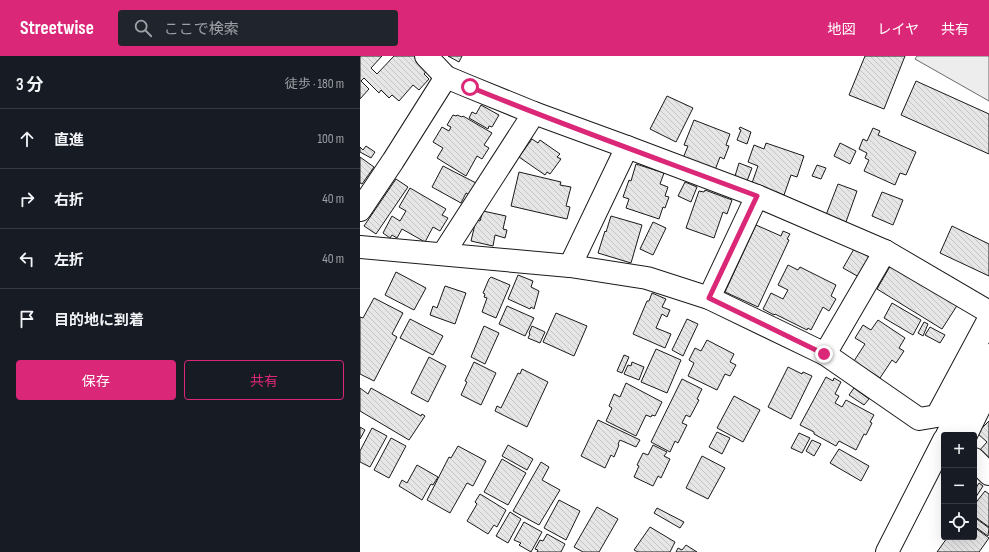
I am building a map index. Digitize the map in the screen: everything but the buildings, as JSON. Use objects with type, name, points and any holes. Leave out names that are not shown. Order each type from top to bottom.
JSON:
[{"type":"street","points":[[426,56],[446,77],[534,113],[757,196],[885,251],[989,312]]},
{"type":"street","points":[[360,210],[394,161],[446,77]]},
{"type":"street","points":[[443,254],[534,113]]},
{"type":"street","points":[[570,266],[627,147]]},
{"type":"street","points":[[709,298],[757,196]]},
{"type":"street","points":[[360,247],[570,266],[647,278],[709,298],[824,354],[919,419],[937,416],[989,319]]},
{"type":"street","points":[[824,354],[885,251]]},
{"type":"street","points":[[949,432],[989,355]]},
{"type":"street","points":[[967,432],[989,388]]},
{"type":"street","points":[[887,552],[941,446]]},
{"type":"street","points":[[977,462],[989,474]]},
{"type":"shaded area","points":[[917,56],[989,56],[989,101],[915,59]]},
{"type":"route","points":[[470,87],[534,113],[757,196],[709,298],[824,354]]}]
